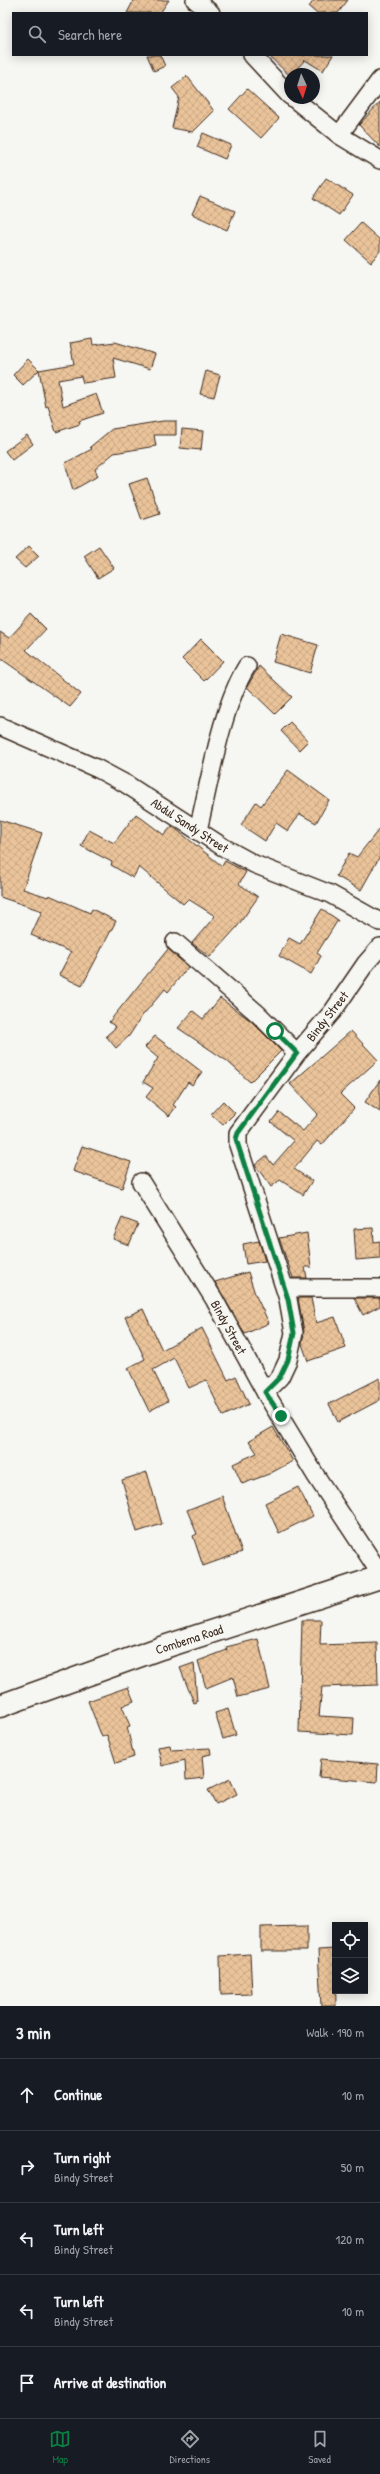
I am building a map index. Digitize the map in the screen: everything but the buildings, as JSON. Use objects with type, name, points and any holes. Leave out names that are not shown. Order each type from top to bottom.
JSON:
[{"type":"street","points":[[195,0],[210,12]]},
{"type":"street","points":[[253,56],[284,89]]},
{"type":"street","points":[[339,135],[380,80]]},
{"type":"street","points":[[301,104],[339,135],[380,160]]},
{"type":"street","points":[[198,830],[228,707],[239,678],[247,666]]},
{"type":"street","name":"Abdul Sandy Street","points":[[0,726],[98,769],[223,847],[254,864],[330,894],[380,922]]},
{"type":"street","points":[[175,942],[258,1014],[297,1053]]},
{"type":"street","name":"Bindy Street","points":[[265,1392],[280,1377],[292,1347],[294,1333],[285,1288],[236,1139],[238,1133],[297,1053],[380,947]]},
{"type":"street","name":"Bindy Street","points":[[141,1182],[214,1299],[265,1392],[316,1476],[380,1573]]},
{"type":"street","points":[[285,1288],[380,1288]]},
{"type":"street","name":"Combema Road","points":[[0,1706],[161,1648],[380,1577]]},
{"type":"route","points":[[275,1031],[297,1053],[238,1133],[236,1139],[288,1299],[294,1333],[288,1360],[280,1377],[265,1392],[281,1416]]}]
